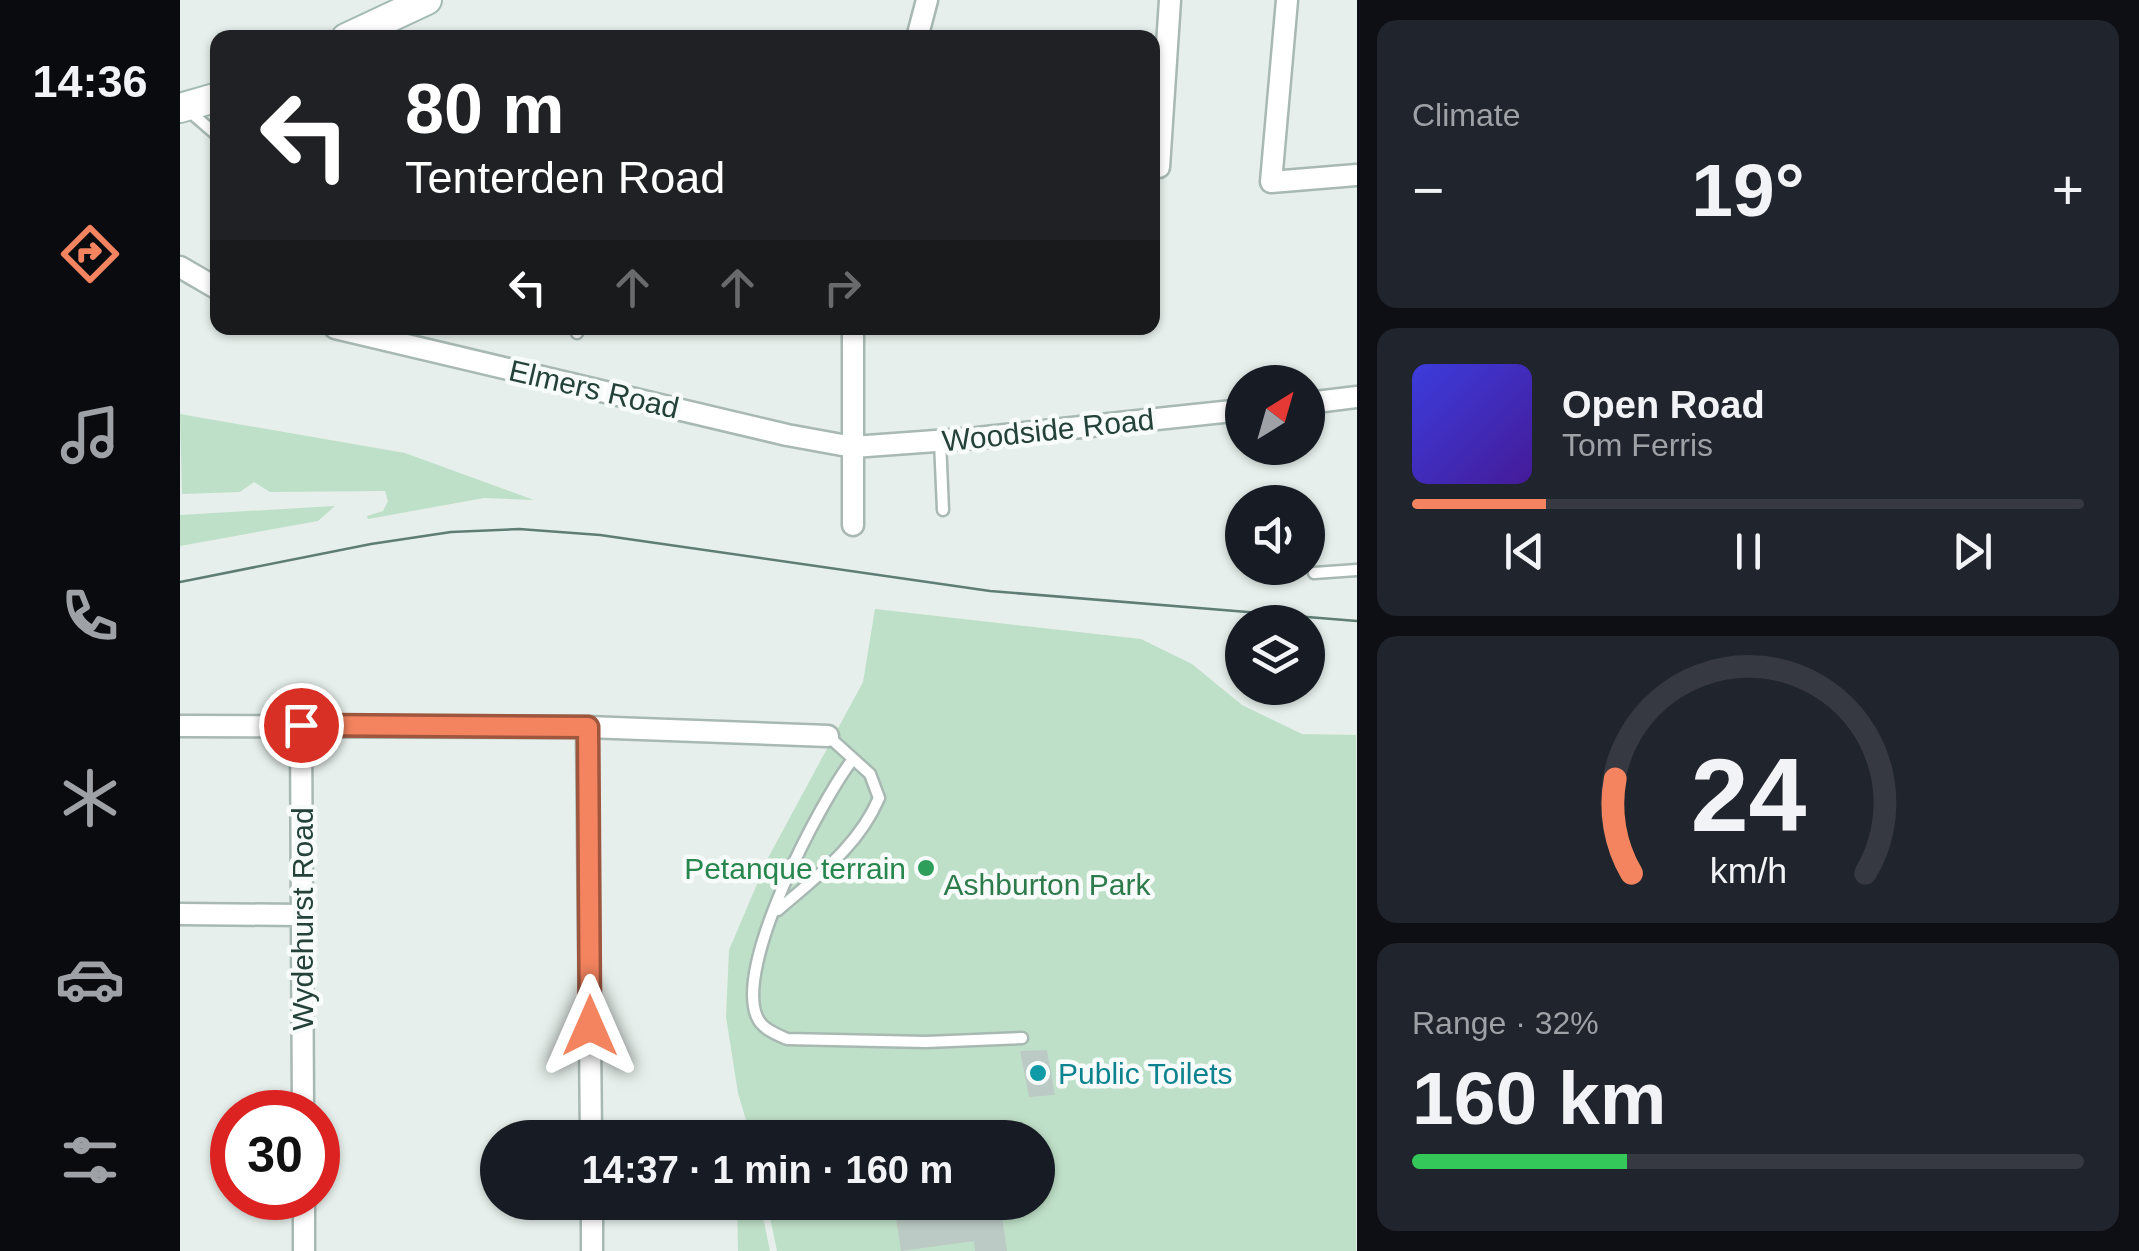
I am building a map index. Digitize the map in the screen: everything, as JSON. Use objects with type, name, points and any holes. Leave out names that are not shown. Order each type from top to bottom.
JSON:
[{"type":"main road","points":[[363,30],[427,0]]},
{"type":"main road","points":[[182,107],[210,99]]},
{"type":"street","points":[[918,30],[927,0]]},
{"type":"street","points":[[1160,152],[1170,0]]},
{"type":"street","points":[[1287,0],[1271,182],[1351,176]]},
{"type":"street","points":[[180,267],[210,284]]},
{"type":"street","name":"Elmers Road","points":[[369,335],[566,375],[787,435],[853,447]]},
{"type":"street","points":[[853,335],[854,525]]},
{"type":"street","points":[[1325,400],[1356,397]]},
{"type":"street","name":"Woodside Road","points":[[853,447],[1225,412]]},
{"type":"street","name":"Wydehurst Road","points":[[301,725],[303,1090]]},
{"type":"street","points":[[180,726],[588,727],[828,736]]},
{"type":"street","points":[[588,727],[591,1120]]},
{"type":"street","points":[[180,914],[301,915]]},
{"type":"street","points":[[304,1220],[304,1251]]},
{"type":"street","points":[[592,1220],[592,1251]]},
{"type":"lane","points":[[182,107],[210,130]]},
{"type":"lane","points":[[940,441],[943,510]]},
{"type":"lane","points":[[1325,572],[1356,570]]},
{"type":"lane","points":[[773,914],[838,858],[867,824],[879,798],[870,774],[828,736]]},
{"type":"lane","points":[[853,759],[835,783],[808,834],[773,914],[758,958],[753,1004],[758,1020],[787,1039],[926,1042],[1022,1038]]},
{"type":"green space","points":[[180,414],[405,453],[534,500],[484,498],[368,519],[367,516],[383,511],[388,501],[385,491],[270,492],[254,482],[240,492],[182,494]]},
{"type":"green space","points":[[335,506],[318,521],[180,546],[180,515]]},
{"type":"green space","name":"Ashburton Park","points":[[875,609],[1141,639],[1192,664],[1225,691],[1225,705],[1242,705],[1302,734],[1356,735],[1356,1251],[777,1251],[771,1220],[1055,1220],[1055,1120],[746,1120],[726,1017],[729,950],[768,858],[863,682]]},
{"type":"green space","points":[[737,1220],[764,1220],[770,1251],[738,1251]]},
{"type":"building","name":"Public Toilets","points":[[1047,1050],[1055,1095],[1029,1097],[1020,1051]]},
{"type":"building","points":[[896,1220],[1003,1220],[1007,1251],[975,1251],[974,1241],[901,1251]]},
{"type":"tram line","points":[[180,582],[371,544],[451,532],[519,529],[600,535],[990,591],[1357,621]]},
{"type":"place","name":"Petanque terrain","points":[[926,868]]},
{"type":"place","name":"Public Toilets","points":[[1038,1073]]},
{"type":"route","points":[[301,725],[588,727],[590,1026]]}]
